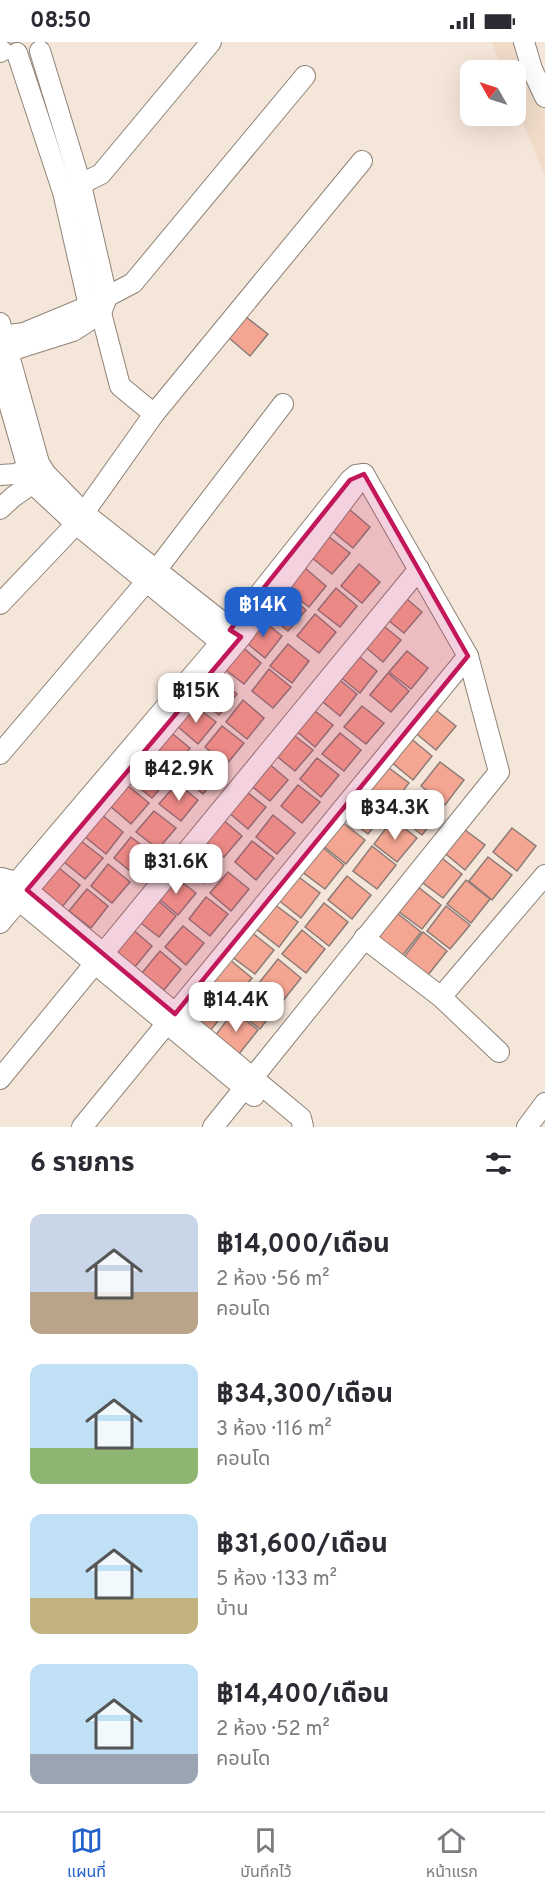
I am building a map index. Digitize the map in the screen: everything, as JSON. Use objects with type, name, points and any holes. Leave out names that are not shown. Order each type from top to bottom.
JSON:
[{"type":"street","points":[[72,189],[101,174],[211,42]]},
{"type":"street","points":[[524,42],[532,69],[545,97]]},
{"type":"street","points":[[40,51],[120,386],[125,393],[154,414]]},
{"type":"street","points":[[7,52],[72,189]]},
{"type":"street","points":[[36,472],[3,340],[99,305],[133,283],[305,76]]},
{"type":"street","points":[[0,604],[80,518],[154,414],[362,161]]},
{"type":"street","points":[[0,372],[36,472],[80,518],[230,640]]},
{"type":"street","points":[[0,754],[151,575],[283,404]]},
{"type":"street","points":[[0,475],[36,472]]},
{"type":"street","points":[[0,509],[36,472]]},
{"type":"street","points":[[0,923],[10,889],[230,640],[350,480],[356,475],[364,474],[468,656],[498,775],[213,1127]]},
{"type":"street","points":[[0,1079],[418,569]]},
{"type":"street","points":[[82,1127],[468,656]]},
{"type":"street","points":[[441,997],[545,875]]},
{"type":"street","points":[[10,889],[99,959],[249,1084],[293,1127]]},
{"type":"street","points":[[364,938],[441,997],[499,1052]]},
{"type":"street","points":[[249,1084],[302,1118],[303,1127]]},
{"type":"street","points":[[527,1127],[545,1103]]},
{"type":"highlighted area","points":[[364,474],[468,656],[175,1014],[27,890],[241,637],[230,630],[350,480]]},
{"type":"shaded area","points":[[492,42],[531,42],[545,79],[545,177],[524,126],[526,126],[526,60],[498,60]]},
{"type":"building","points":[[246,317],[268,334],[250,356],[229,338]]},
{"type":"building","points":[[349,509],[370,527],[353,548],[331,530]]},
{"type":"building","points":[[328,536],[350,553],[332,574],[311,557]]},
{"type":"building","points":[[359,564],[380,582],[362,603],[341,586]]},
{"type":"building","points":[[305,568],[326,586],[309,607],[287,590]]},
{"type":"building","points":[[336,588],[357,606],[340,627],[318,610]]},
{"type":"building","points":[[284,592],[306,610],[288,631],[267,614]]},
{"type":"building","points":[[401,594],[422,612],[404,633],[383,616]]},
{"type":"building","points":[[315,614],[336,632],[319,653],[297,636]]},
{"type":"building","points":[[261,619],[282,636],[265,658],[243,640]]},
{"type":"building","points":[[380,623],[401,640],[383,662],[362,644]]},
{"type":"building","points":[[288,644],[309,661],[292,683],[270,666]]},
{"type":"building","points":[[240,645],[261,663],[244,684],[222,667]]},
{"type":"building","points":[[407,651],[428,668],[411,689],[389,672]]},
{"type":"building","points":[[356,654],[377,671],[360,693],[339,676]]},
{"type":"building","points":[[269,669],[291,687],[273,708],[252,691]]},
{"type":"building","points":[[388,673],[409,691],[391,712],[370,695]]},
{"type":"building","points":[[215,676],[237,694],[219,715],[198,698]]},
{"type":"building","points":[[336,677],[357,694],[340,716],[318,698]]},
{"type":"building","points":[[243,700],[264,718],[247,739],[226,722]]},
{"type":"building","points":[[194,705],[216,722],[198,744],[177,726]]},
{"type":"building","points":[[362,706],[384,723],[366,744],[344,727]]},
{"type":"building","points":[[432,707],[456,726],[436,750],[413,731]]},
{"type":"building","points":[[311,708],[333,725],[315,747],[294,729]]},
{"type":"building","points":[[222,726],[244,743],[226,765],[205,747]]},
{"type":"building","points":[[169,731],[190,748],[173,770],[151,752]]},
{"type":"building","points":[[291,733],[313,750],[295,771],[274,754]]},
{"type":"building","points":[[340,733],[361,750],[344,771],[322,754]]},
{"type":"building","points":[[409,737],[432,756],[413,780],[390,761]]},
{"type":"building","points":[[199,756],[221,773],[203,794],[182,777]]},
{"type":"building","points":[[317,758],[339,775],[321,797],[300,779]]},
{"type":"building","points":[[148,759],[170,777],[152,798],[131,781]]},
{"type":"building","points":[[267,762],[288,780],[270,801],[249,784]]},
{"type":"building","points":[[440,762],[464,780],[445,805],[421,786]]},
{"type":"building","points":[[385,765],[409,783],[390,808],[366,789]]},
{"type":"building","points":[[177,783],[198,800],[181,821],[159,804]]},
{"type":"building","points":[[127,785],[149,803],[131,824],[110,806]]},
{"type":"building","points":[[298,785],[320,802],[302,823],[281,806]]},
{"type":"building","points":[[244,790],[266,807],[248,829],[227,811]]},
{"type":"building","points":[[363,791],[387,810],[368,834],[344,816]]},
{"type":"building","points":[[417,792],[441,811],[422,835],[398,816]]},
{"type":"building","points":[[154,811],[176,828],[158,849],[136,832]]},
{"type":"building","points":[[102,815],[123,832],[106,854],[84,836]]},
{"type":"building","points":[[273,815],[295,833],[277,854],[256,837]]},
{"type":"building","points":[[221,818],[242,836],[224,857],[203,840]]},
{"type":"building","points":[[393,819],[417,838],[397,862],[374,844]]},
{"type":"building","points":[[341,821],[365,840],[346,864],[322,845]]},
{"type":"building","points":[[461,827],[485,845],[465,870],[442,851]]},
{"type":"building","points":[[512,828],[536,846],[517,871],[493,852]]},
{"type":"building","points":[[131,837],[153,854],[135,875],[114,858]]},
{"type":"building","points":[[81,841],[103,858],[85,879],[64,862]]},
{"type":"building","points":[[252,841],[274,858],[256,880],[235,862]]},
{"type":"building","points":[[200,844],[221,862],[203,883],[182,865]]},
{"type":"building","points":[[321,846],[344,865],[325,889],[301,871]]},
{"type":"building","points":[[372,846],[396,865],[377,889],[353,871]]},
{"type":"building","points":[[438,855],[462,874],[443,898],[419,880]]},
{"type":"building","points":[[488,857],[512,875],[492,900],[469,881]]},
{"type":"building","points":[[108,864],[130,882],[112,903],[91,886]]},
{"type":"building","points":[[59,868],[80,885],[62,907],[41,889]]},
{"type":"building","points":[[228,872],[249,889],[231,911],[210,893]]},
{"type":"building","points":[[296,875],[320,893],[301,918],[277,899]]},
{"type":"building","points":[[174,876],[196,893],[178,915],[157,897]]},
{"type":"building","points":[[347,876],[371,895],[352,919],[328,900]]},
{"type":"building","points":[[466,880],[490,899],[471,923],[447,904]]},
{"type":"building","points":[[417,886],[441,905],[422,929],[398,911]]},
{"type":"building","points":[[87,889],[108,906],[91,928],[69,911]]},
{"type":"building","points":[[206,897],[228,914],[210,936],[189,919]]},
{"type":"building","points":[[155,898],[176,916],[159,937],[137,920]]},
{"type":"building","points":[[324,903],[348,922],[329,946],[305,927]]},
{"type":"building","points":[[274,904],[298,922],[279,947],[255,928]]},
{"type":"building","points":[[446,906],[470,925],[450,949],[427,931]]},
{"type":"building","points":[[397,913],[421,932],[402,956],[378,937]]},
{"type":"building","points":[[183,926],[204,943],[186,965],[165,947]]},
{"type":"building","points":[[131,928],[152,946],[134,968],[113,950]]},
{"type":"building","points":[[302,930],[325,949],[306,973],[282,954]]},
{"type":"building","points":[[250,931],[274,950],[255,974],[231,956]]},
{"type":"building","points":[[423,932],[447,951],[428,975],[404,957]]},
{"type":"building","points":[[160,951],[181,969],[164,990],[142,973]]},
{"type":"building","points":[[229,959],[252,978],[233,1002],[209,984]]},
{"type":"building","points":[[278,959],[301,978],[282,1002],[259,983]]},
{"type":"building","points":[[255,985],[279,1004],[260,1029],[236,1010]]},
{"type":"building","points":[[205,988],[229,1007],[210,1031],[186,1012]]},
{"type":"building","points":[[234,1011],[258,1030],[239,1054],[215,1036]]},
{"type":"tunnel","points":[[2,51],[28,42]]}]
